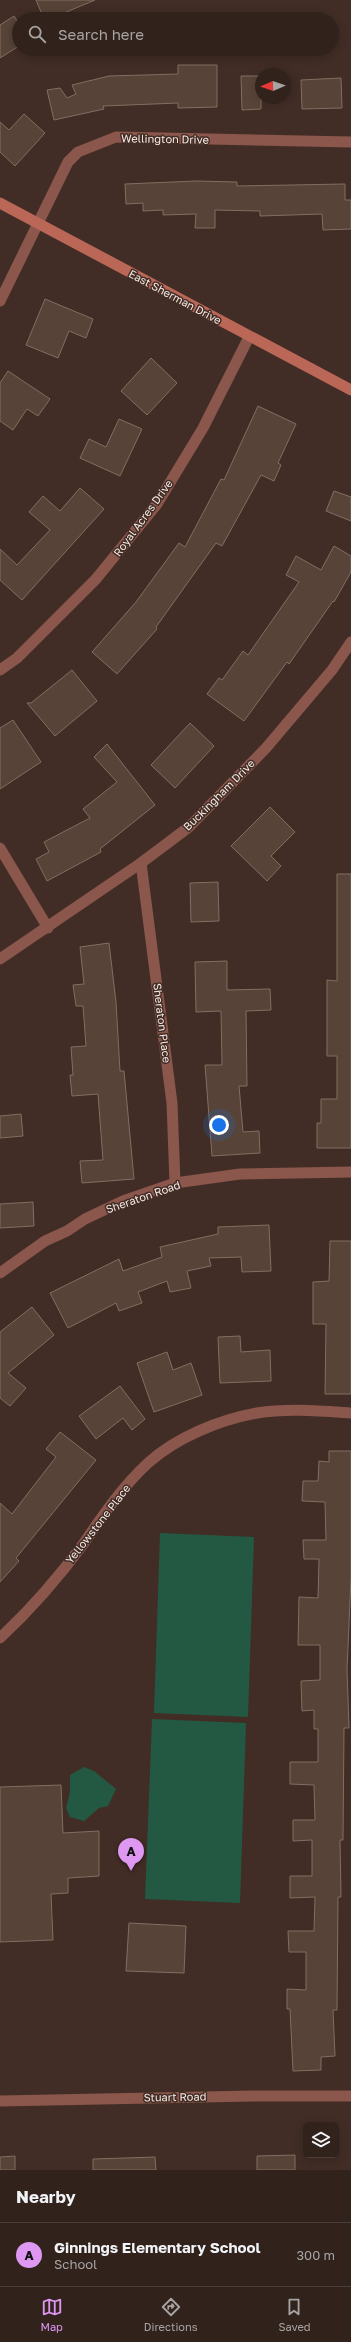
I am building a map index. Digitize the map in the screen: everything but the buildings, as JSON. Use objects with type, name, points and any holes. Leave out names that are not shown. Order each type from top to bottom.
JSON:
[{"type":"main road","name":"East Sherman Drive","points":[[0,203],[351,390]]},
{"type":"street","name":"Wellington Drive","points":[[0,301],[68,162],[78,152],[116,137],[351,142]]},
{"type":"street","name":"Royal Acres Drive","points":[[0,670],[17,658],[96,579],[117,556],[156,504],[203,428],[249,337]]},
{"type":"street","name":"Buckingham Drive","points":[[0,959],[48,928],[141,863],[189,827],[266,748],[332,670],[351,642]]},
{"type":"street","points":[[0,848],[48,928]]},
{"type":"street","name":"Sheraton Place","points":[[141,863],[172,1103],[175,1184]]},
{"type":"street","name":"Sheraton Road","points":[[0,1272],[45,1241],[85,1219],[123,1201],[175,1184],[240,1174],[351,1172]]},
{"type":"street","name":"Yellowstone Place","points":[[0,1638],[48,1588],[83,1543],[99,1519],[130,1482],[149,1462],[175,1443],[218,1423],[259,1413],[308,1411],[351,1413]]},
{"type":"street","name":"Stuart Road","points":[[0,2101],[253,2096],[351,2096]]},
{"type":"green space","points":[[160,1533],[254,1537],[248,1717],[154,1713]]},
{"type":"green space","points":[[152,1719],[246,1723],[240,1903],[145,1899]]},
{"type":"green space","points":[[84,1767],[94,1771],[116,1789],[108,1806],[99,1808],[84,1821],[70,1817],[66,1808],[70,1792],[70,1775]]},
{"type":"place","name":"Ginnings Elementary School","points":[[131,1871]]}]
